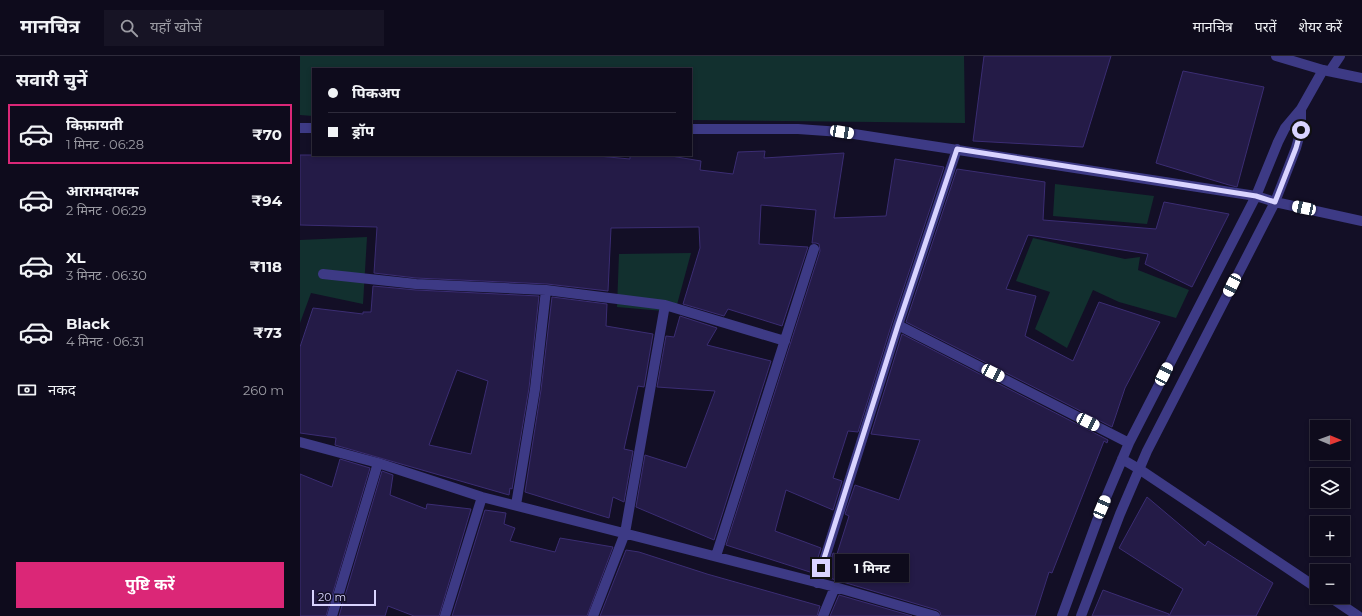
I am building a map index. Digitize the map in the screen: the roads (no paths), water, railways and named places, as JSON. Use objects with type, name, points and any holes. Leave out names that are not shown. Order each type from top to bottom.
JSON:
[{"type":"street","points":[[1276,56],[1362,78]]},
{"type":"street","points":[[1062,616],[1102,507],[1129,443],[1256,196],[1278,142],[1285,128],[1301,109],[1326,70],[1340,56]]},
{"type":"street","points":[[1082,616],[1120,514],[1147,451],[1275,202],[1296,148],[1301,130],[1301,109]]},
{"type":"street","points":[[300,128],[312,128]]},
{"type":"street","points":[[692,129],[798,129],[842,132],[1256,196],[1275,202],[1362,221]]},
{"type":"street","points":[[817,583],[898,325],[957,149]]},
{"type":"street","points":[[716,556],[814,249]]},
{"type":"street","points":[[323,274],[416,284],[546,290],[665,306],[785,341]]},
{"type":"street","points":[[516,506],[535,389],[546,290]]},
{"type":"street","points":[[593,616],[625,533],[665,306]]},
{"type":"street","points":[[898,325],[1129,443]]},
{"type":"street","points":[[300,442],[378,463],[482,497],[835,587],[935,616]]},
{"type":"street","points":[[1122,459],[1310,583]]},
{"type":"street","points":[[332,616],[378,463]]},
{"type":"street","points":[[445,616],[482,497]]},
{"type":"street","points":[[823,616],[835,587]]},
{"type":"street","points":[[1339,604],[1354,615]]}]
